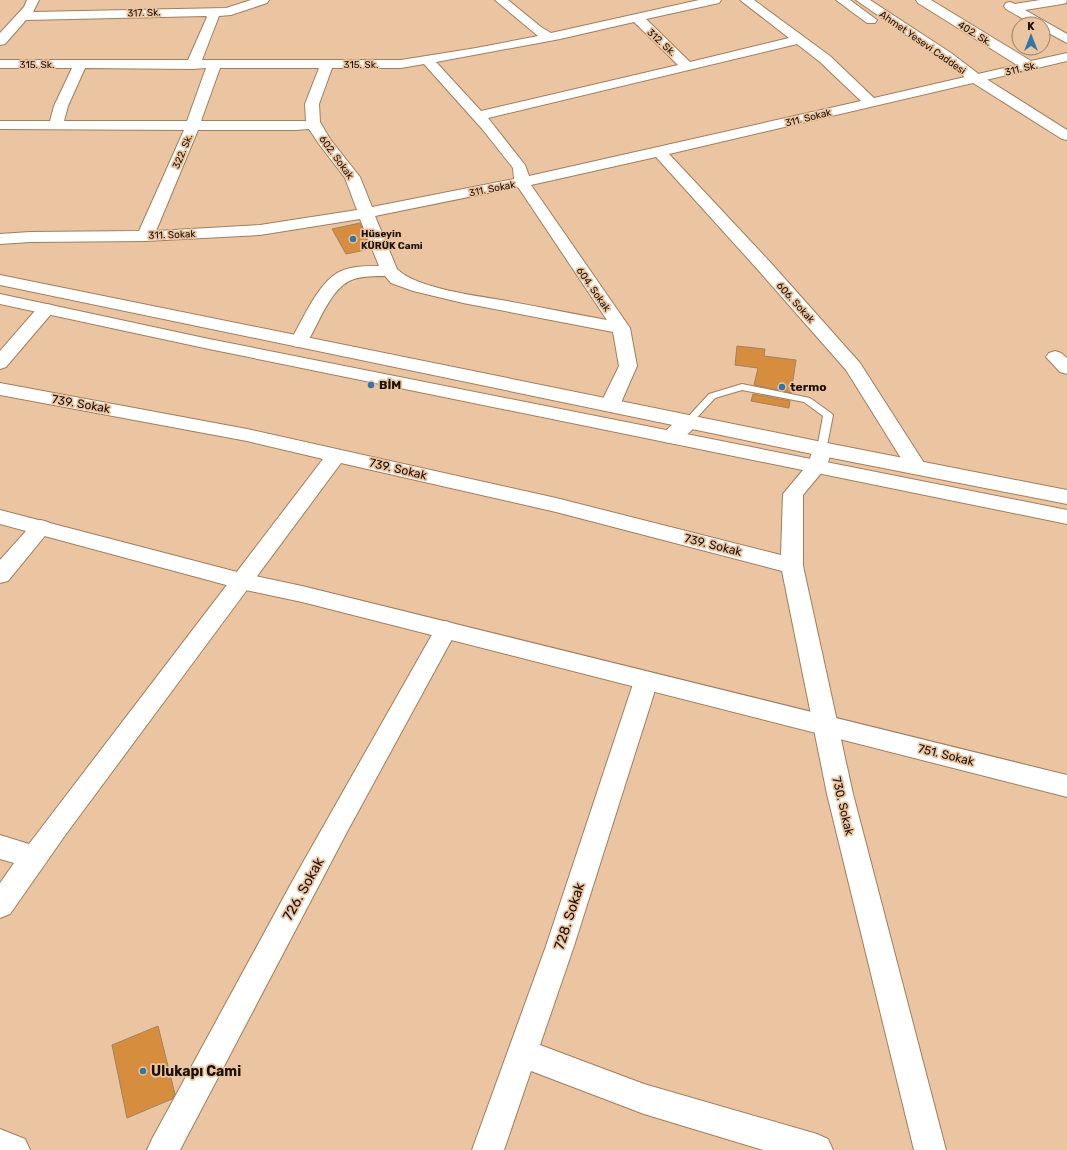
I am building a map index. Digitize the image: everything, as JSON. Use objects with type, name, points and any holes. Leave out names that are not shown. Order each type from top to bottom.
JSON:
[{"type":"street","points":[[0,41],[24,16],[30,8],[33,0]]},
{"type":"street","name":"317. Sk.","points":[[24,16],[164,12],[227,12],[263,0]]},
{"type":"street","points":[[501,0],[537,30],[549,37]]},
{"type":"street","name":"315. Sk.","points":[[0,64],[401,64],[476,52],[637,18],[689,3],[715,0]]},
{"type":"street","points":[[746,0],[824,60],[870,102]]},
{"type":"street","name":"Ahmet Yesevi Caddesi","points":[[842,0],[929,60],[975,78]]},
{"type":"street","name":"Ahmet Yesevi Caddesi","points":[[862,0],[946,56],[975,78]]},
{"type":"street","name":"402. Sk.","points":[[922,0],[1029,66]]},
{"type":"street","points":[[1000,0],[1027,16]]},
{"type":"street","points":[[1014,8],[1062,0]]},
{"type":"street","points":[[193,65],[213,17],[211,13]]},
{"type":"street","name":"312. Sk.","points":[[637,18],[687,66]]},
{"type":"street","points":[[1051,30],[1067,39]]},
{"type":"street","points":[[478,116],[798,40]]},
{"type":"street","name":"311. Sk.","points":[[975,78],[1067,57]]},
{"type":"street","name":"604. Sokak","points":[[427,60],[478,116],[520,168],[522,182],[622,328],[628,366],[610,405]]},
{"type":"street","points":[[56,126],[61,106],[80,64]]},
{"type":"street","name":"602. Sokak","points":[[326,64],[312,104],[314,124],[324,141],[352,176],[389,271]]},
{"type":"street","name":"322. Sk.","points":[[145,236],[192,126],[213,70],[213,65]]},
{"type":"street","points":[[975,78],[1067,136]]},
{"type":"street","name":"311. Sokak","points":[[0,239],[30,237],[145,236],[260,230],[367,213],[522,182],[659,152],[975,78]]},
{"type":"street","points":[[0,125],[296,126],[314,124]]},
{"type":"street","name":"606. Sokak","points":[[659,152],[853,367],[916,466]]},
{"type":"street","points":[[299,342],[328,291],[346,276],[373,271],[389,271],[397,279],[413,286],[463,298],[622,328]]},
{"type":"street","points":[[0,280],[689,421],[820,457],[1067,517]]},
{"type":"street","points":[[0,299],[217,345],[671,437],[820,457],[916,466],[1067,497]]},
{"type":"street","points":[[1,362],[46,309]]},
{"type":"street","name":"739. Sokak","points":[[0,389],[247,435],[556,505],[792,566]]},
{"type":"street","points":[[671,437],[689,421]]},
{"type":"street","points":[[0,905],[34,857],[336,455]]},
{"type":"street","name":"730. Sokak","points":[[820,457],[792,494],[792,566],[840,794],[930,1150]]},
{"type":"street","name":"751. Sokak","points":[[0,517],[41,526],[241,581],[302,594],[646,681],[825,724],[1067,786]]},
{"type":"street","points":[[0,575],[41,526]]},
{"type":"street","name":"726. Sokak","points":[[163,1150],[297,900],[446,630]]},
{"type":"street","name":"728. Sokak","points":[[488,1150],[560,946],[646,681]]},
{"type":"street","points":[[0,847],[34,857]]},
{"type":"street","points":[[522,1053],[644,1099],[817,1150]]},
{"type":"street","points":[[0,1145],[14,1150]]},
{"type":"lane","points":[[689,421],[712,396],[742,387],[807,400],[828,415],[820,457]]},
{"type":"building","name":"Hüseyin KÜRÜK Cami","points":[[360,223],[370,249],[346,254],[332,229]]},
{"type":"building","points":[[737,346],[765,349],[764,356],[796,360],[791,393],[754,385],[758,368],[735,365]]},
{"type":"building","points":[[753,394],[790,401],[789,408],[751,401]]},
{"type":"building","name":"Ulukapı Cami","points":[[158,1026],[175,1094],[172,1099],[127,1118],[112,1045]]},
{"type":"place","name":"Hüseyin KÜRÜK Cami","points":[[353,239]]},
{"type":"place","name":"BİM","points":[[371,385]]},
{"type":"place","name":"termo","points":[[782,387]]},
{"type":"place","name":"Ulukapı Cami","points":[[143,1071]]}]
